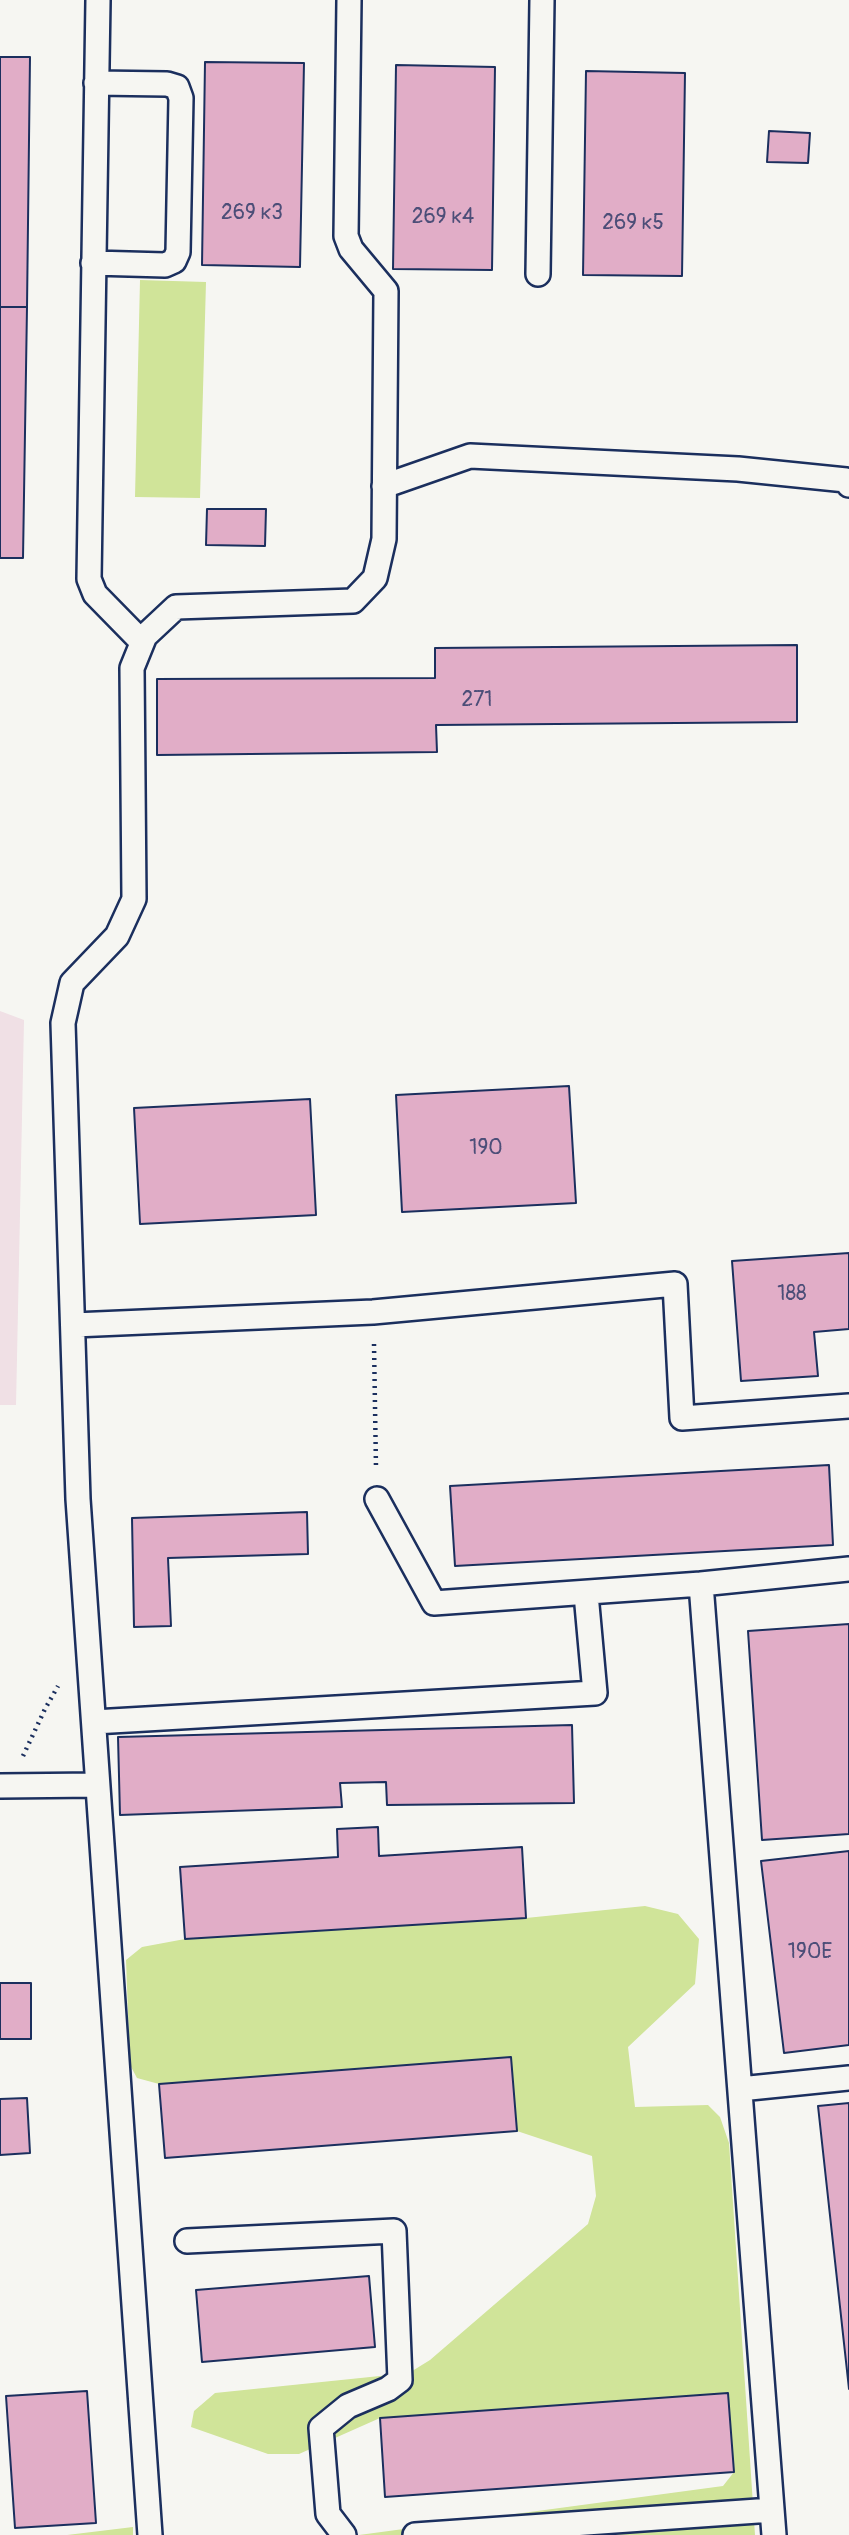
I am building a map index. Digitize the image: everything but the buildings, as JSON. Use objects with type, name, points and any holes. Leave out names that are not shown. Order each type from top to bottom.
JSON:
[{"type":"lane","points":[[97,0],[89,579],[95,594],[142,642]]},
{"type":"lane","points":[[150,2535],[78,1499],[63,1023],[72,983],[117,936],[134,899],[132,668],[145,636],[176,607],[353,601],[374,578],[384,539],[386,291],[351,249],[346,236],[349,0]]},
{"type":"lane","points":[[538,274],[542,0]]},
{"type":"lane","points":[[93,263],[165,265],[174,261],[178,252],[181,98],[177,87],[167,84],[96,83]]},
{"type":"lane","points":[[384,486],[470,456],[738,469],[846,480],[849,485]]},
{"type":"lane","points":[[74,1325],[373,1312],[675,1284],[682,1418],[849,1406]]},
{"type":"lane","points":[[377,1499],[433,1603],[586,1594],[849,1569]]},
{"type":"lane","points":[[701,1584],[774,2535]]},
{"type":"lane","points":[[93,1722],[595,1693],[586,1594]]},
{"type":"lane","points":[[5,1786],[97,1785]]},
{"type":"lane","points":[[740,2089],[849,2078]]},
{"type":"lane","points":[[187,2241],[394,2231],[400,2380],[388,2389],[348,2406],[321,2428],[328,2514],[344,2535]]},
{"type":"lane","points":[[415,2535],[772,2510]]},
{"type":"path","points":[[373,1312],[377,1499]]},
{"type":"path","points":[[5,1786],[66,1674],[89,1651]]},
{"type":"shaded area","points":[[0,1011],[24,1020],[16,1405],[0,1405]]},
{"type":"green space","points":[[140,280],[206,282],[200,498],[135,497]]},
{"type":"green space","points":[[645,1906],[678,1914],[699,1939],[695,1984],[628,2047],[635,2107],[708,2105],[720,2117],[729,2143],[755,2535],[359,2535],[723,2486],[734,2472],[728,2393],[380,2418],[299,2454],[268,2454],[191,2427],[194,2411],[215,2393],[409,2373],[430,2360],[588,2224],[596,2196],[592,2156],[517,2131],[511,2057],[159,2084],[137,2078],[130,2065],[126,1960],[142,1947],[185,1939],[526,1918]]},
{"type":"green space","points":[[133,2527],[133,2535],[67,2535]]}]
